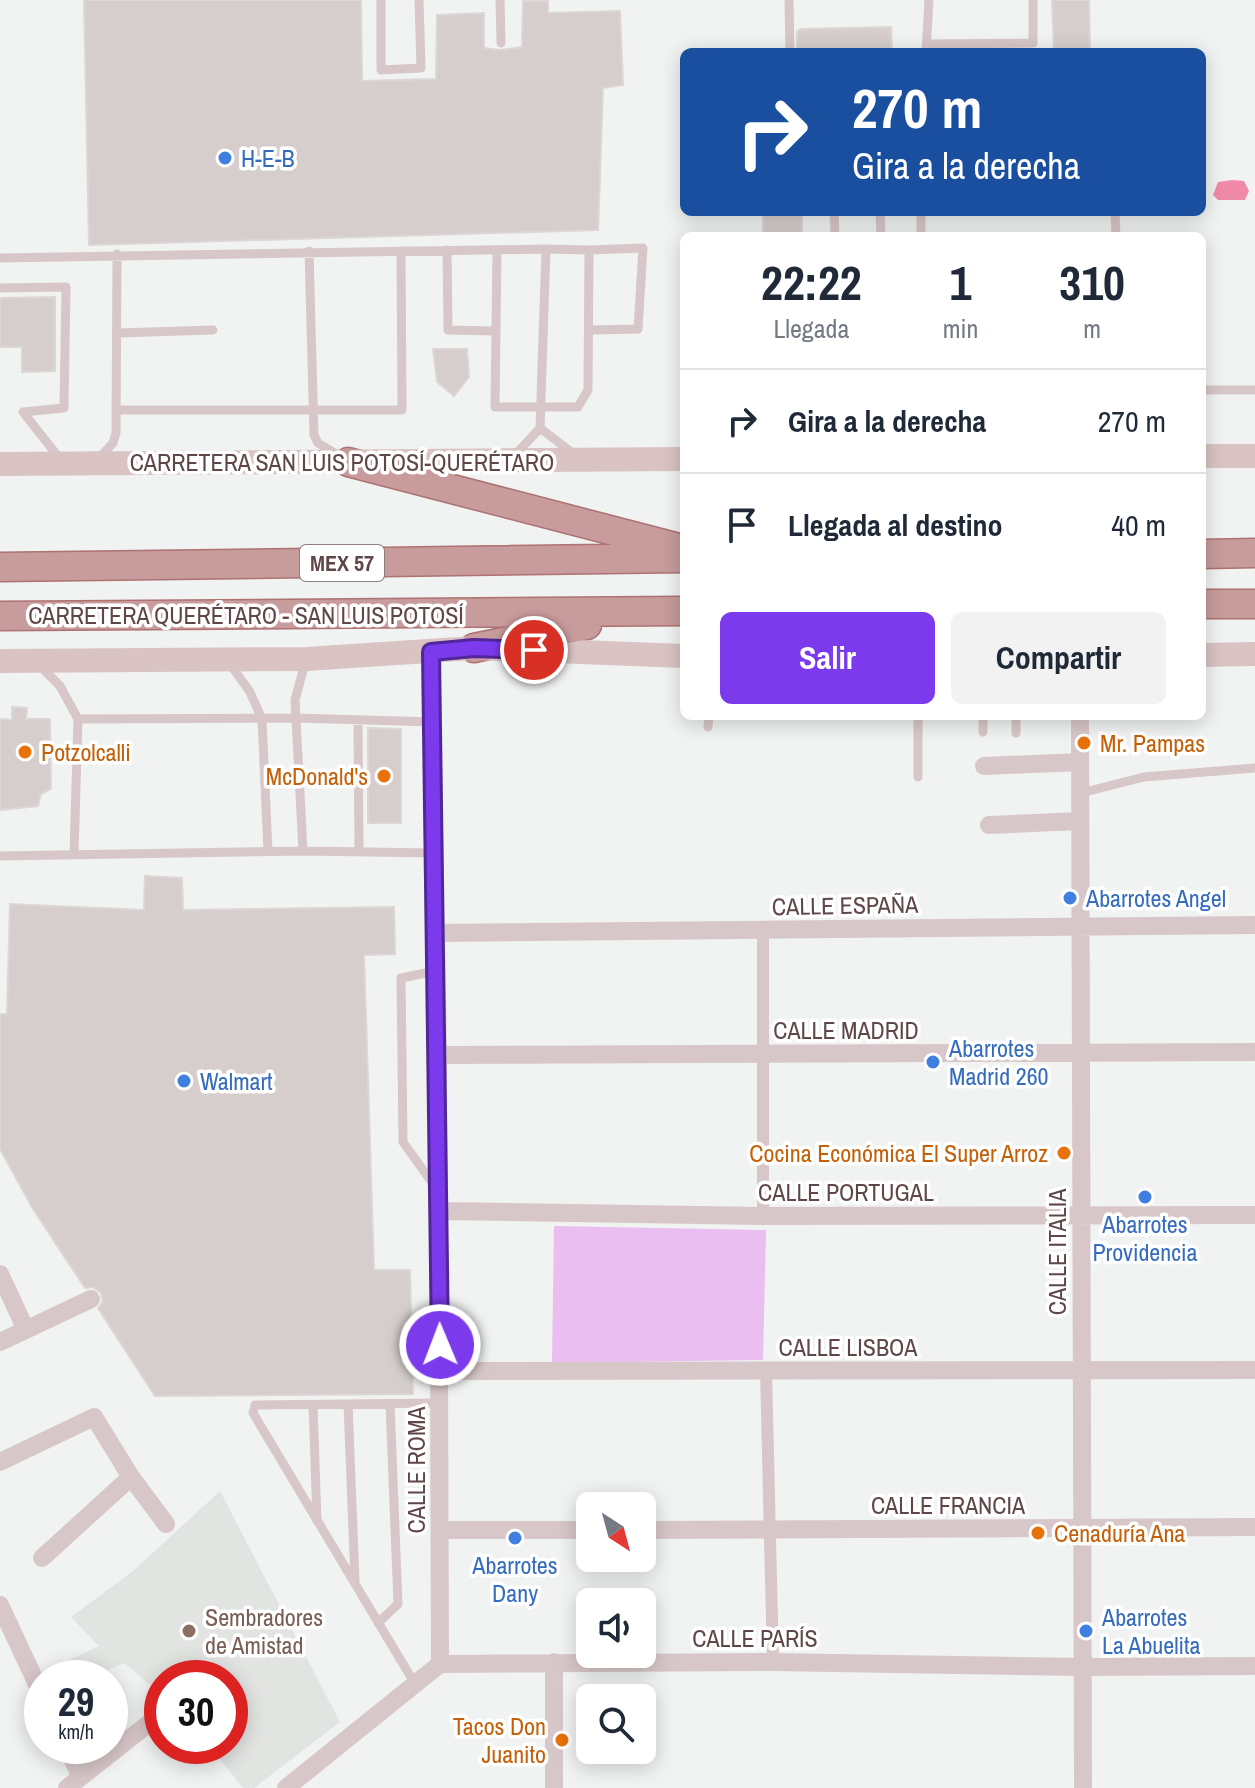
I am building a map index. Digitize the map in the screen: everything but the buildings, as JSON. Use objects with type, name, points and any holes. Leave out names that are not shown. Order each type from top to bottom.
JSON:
[{"type":"highway","points":[[348,462],[680,548]]},
{"type":"highway","points":[[1206,554],[1255,553]]},
{"type":"highway","name":"CARRETERA QUERÉTARO - SAN LUIS POTOSÍ","points":[[0,567],[680,558]]},
{"type":"highway","points":[[1206,604],[1255,604]]},
{"type":"highway","points":[[474,648],[652,611]]},
{"type":"highway","name":"CARRETERA QUERÉTARO - SAN LUIS POTOSÍ","points":[[0,616],[680,611]]},
{"type":"main road","points":[[1206,456],[1255,456]]},
{"type":"main road","name":"CARRETERA SAN LUIS POTOSÍ-QUERÉTARO","points":[[0,464],[680,459]]},
{"type":"main road","points":[[0,661],[306,659],[474,648],[680,656]]},
{"type":"main road","points":[[1206,655],[1255,654]]},
{"type":"street","name":"CALLE ROMA","points":[[431,652],[438,1055],[440,1664]]},
{"type":"street","name":"CALLE ITALIA","points":[[1080,720],[1083,1788]]},
{"type":"street","points":[[984,766],[1080,762]]},
{"type":"street","points":[[989,825],[1080,821]]},
{"type":"street","name":"CALLE ESPAÑA","points":[[436,933],[1255,925]]},
{"type":"street","points":[[763,930],[763,1216]]},
{"type":"street","name":"CALLE MADRID","points":[[438,1055],[1255,1052]]},
{"type":"street","name":"CALLE PORTUGAL","points":[[438,1211],[763,1216],[1255,1215]]},
{"type":"street","points":[[0,1274],[26,1330]]},
{"type":"street","points":[[0,1342],[91,1299]]},
{"type":"street","name":"CALLE LISBOA","points":[[440,1371],[1255,1370]]},
{"type":"street","points":[[766,1371],[767,1530],[773,1662]]},
{"type":"street","points":[[0,1462],[94,1417],[131,1477],[166,1524]]},
{"type":"street","points":[[42,1558],[131,1477]]},
{"type":"street","name":"CALLE FRANCIA","points":[[656,1530],[1255,1527]]},
{"type":"street","points":[[441,1530],[576,1530]]},
{"type":"street","points":[[0,1605],[26,1660]]},
{"type":"street","points":[[554,1662],[554,1788]]},
{"type":"street","name":"CALLE PARÍS","points":[[440,1664],[773,1662],[1083,1667],[1255,1666]]},
{"type":"street","points":[[294,1785],[440,1664]]},
{"type":"street","points":[[74,1783],[144,1727]]},
{"type":"lane","points":[[381,0],[381,70],[421,68],[419,0]]},
{"type":"lane","points":[[500,0],[501,43]]},
{"type":"lane","points":[[789,0],[790,48]]},
{"type":"lane","points":[[929,0],[927,48],[1033,43],[1033,0]]},
{"type":"lane","points":[[0,258],[643,248],[638,329],[590,330]]},
{"type":"lane","points":[[510,460],[540,428],[546,249]]},
{"type":"lane","points":[[447,250],[448,330],[496,331]]},
{"type":"lane","points":[[497,250],[495,407],[578,407],[588,390],[589,250]]},
{"type":"lane","points":[[309,251],[311,410],[318,443],[348,462]]},
{"type":"lane","points":[[117,410],[402,410],[401,251]]},
{"type":"lane","points":[[94,463],[113,443],[117,410],[117,254]]},
{"type":"lane","points":[[0,288],[66,287],[64,408],[23,412],[64,463]]},
{"type":"lane","points":[[118,333],[213,330]]},
{"type":"lane","points":[[1206,390],[1255,390]]},
{"type":"lane","points":[[540,428],[581,460]]},
{"type":"lane","points":[[303,851],[295,700],[306,659]]},
{"type":"lane","points":[[227,660],[250,692],[262,719],[268,851]]},
{"type":"lane","points":[[34,661],[60,686],[78,719],[74,854]]},
{"type":"lane","points":[[78,719],[296,718],[434,722]]},
{"type":"lane","points":[[918,720],[918,777]]},
{"type":"lane","points":[[983,720],[983,732]]},
{"type":"lane","points":[[1016,720],[1016,733]]},
{"type":"lane","points":[[358,721],[359,852]]},
{"type":"lane","points":[[1080,793],[1144,777],[1255,768]]},
{"type":"lane","points":[[0,856],[268,851],[435,853]]},
{"type":"lane","points":[[436,971],[401,978],[403,1142],[437,1189]]},
{"type":"lane","points":[[415,1684],[253,1413],[255,1405],[440,1403]]},
{"type":"lane","points":[[348,1404],[355,1585]]},
{"type":"lane","points":[[378,1623],[398,1604],[390,1404]]},
{"type":"lane","points":[[313,1405],[317,1523]]},
{"type":"shaded area","points":[[1244,181],[1249,191],[1245,200],[1218,200],[1213,195],[1218,182]]},
{"type":"shaded area","points":[[554,1226],[766,1230],[763,1360],[552,1363]]},
{"type":"shaded area","name":"Sembradores de Amistad","points":[[220,1491],[340,1722],[254,1788],[243,1788],[224,1764],[248,1764],[248,1660],[144,1660],[144,1680],[128,1666],[128,1660],[69,1660],[99,1646],[71,1617],[133,1571]]},
{"type":"place","name":"H-E-B","points":[[225,158]]},
{"type":"place","name":"Mr. Pampas","points":[[1084,743]]},
{"type":"place","name":"Potzolcalli","points":[[25,752]]},
{"type":"place","name":"McDonald's","points":[[384,776]]},
{"type":"place","name":"Abarrotes Angel","points":[[1070,898]]},
{"type":"place","name":"Abarrotes Madrid 260","points":[[933,1062]]},
{"type":"place","name":"Walmart","points":[[184,1081]]},
{"type":"place","name":"Cocina Económica El Super Arroz","points":[[1064,1153]]},
{"type":"place","name":"Abarrotes Providencia","points":[[1145,1197]]},
{"type":"place","name":"Cenaduría Ana","points":[[1038,1533]]},
{"type":"place","name":"Abarrotes Dany","points":[[515,1538]]},
{"type":"place","name":"Sembradores de Amistad","points":[[189,1631]]},
{"type":"place","name":"Abarrotes La Abuelita","points":[[1086,1631]]},
{"type":"place","name":"Tacos Don Juanito","points":[[562,1740]]},
{"type":"route","points":[[440,1345],[431,652],[474,648],[534,650]]}]
